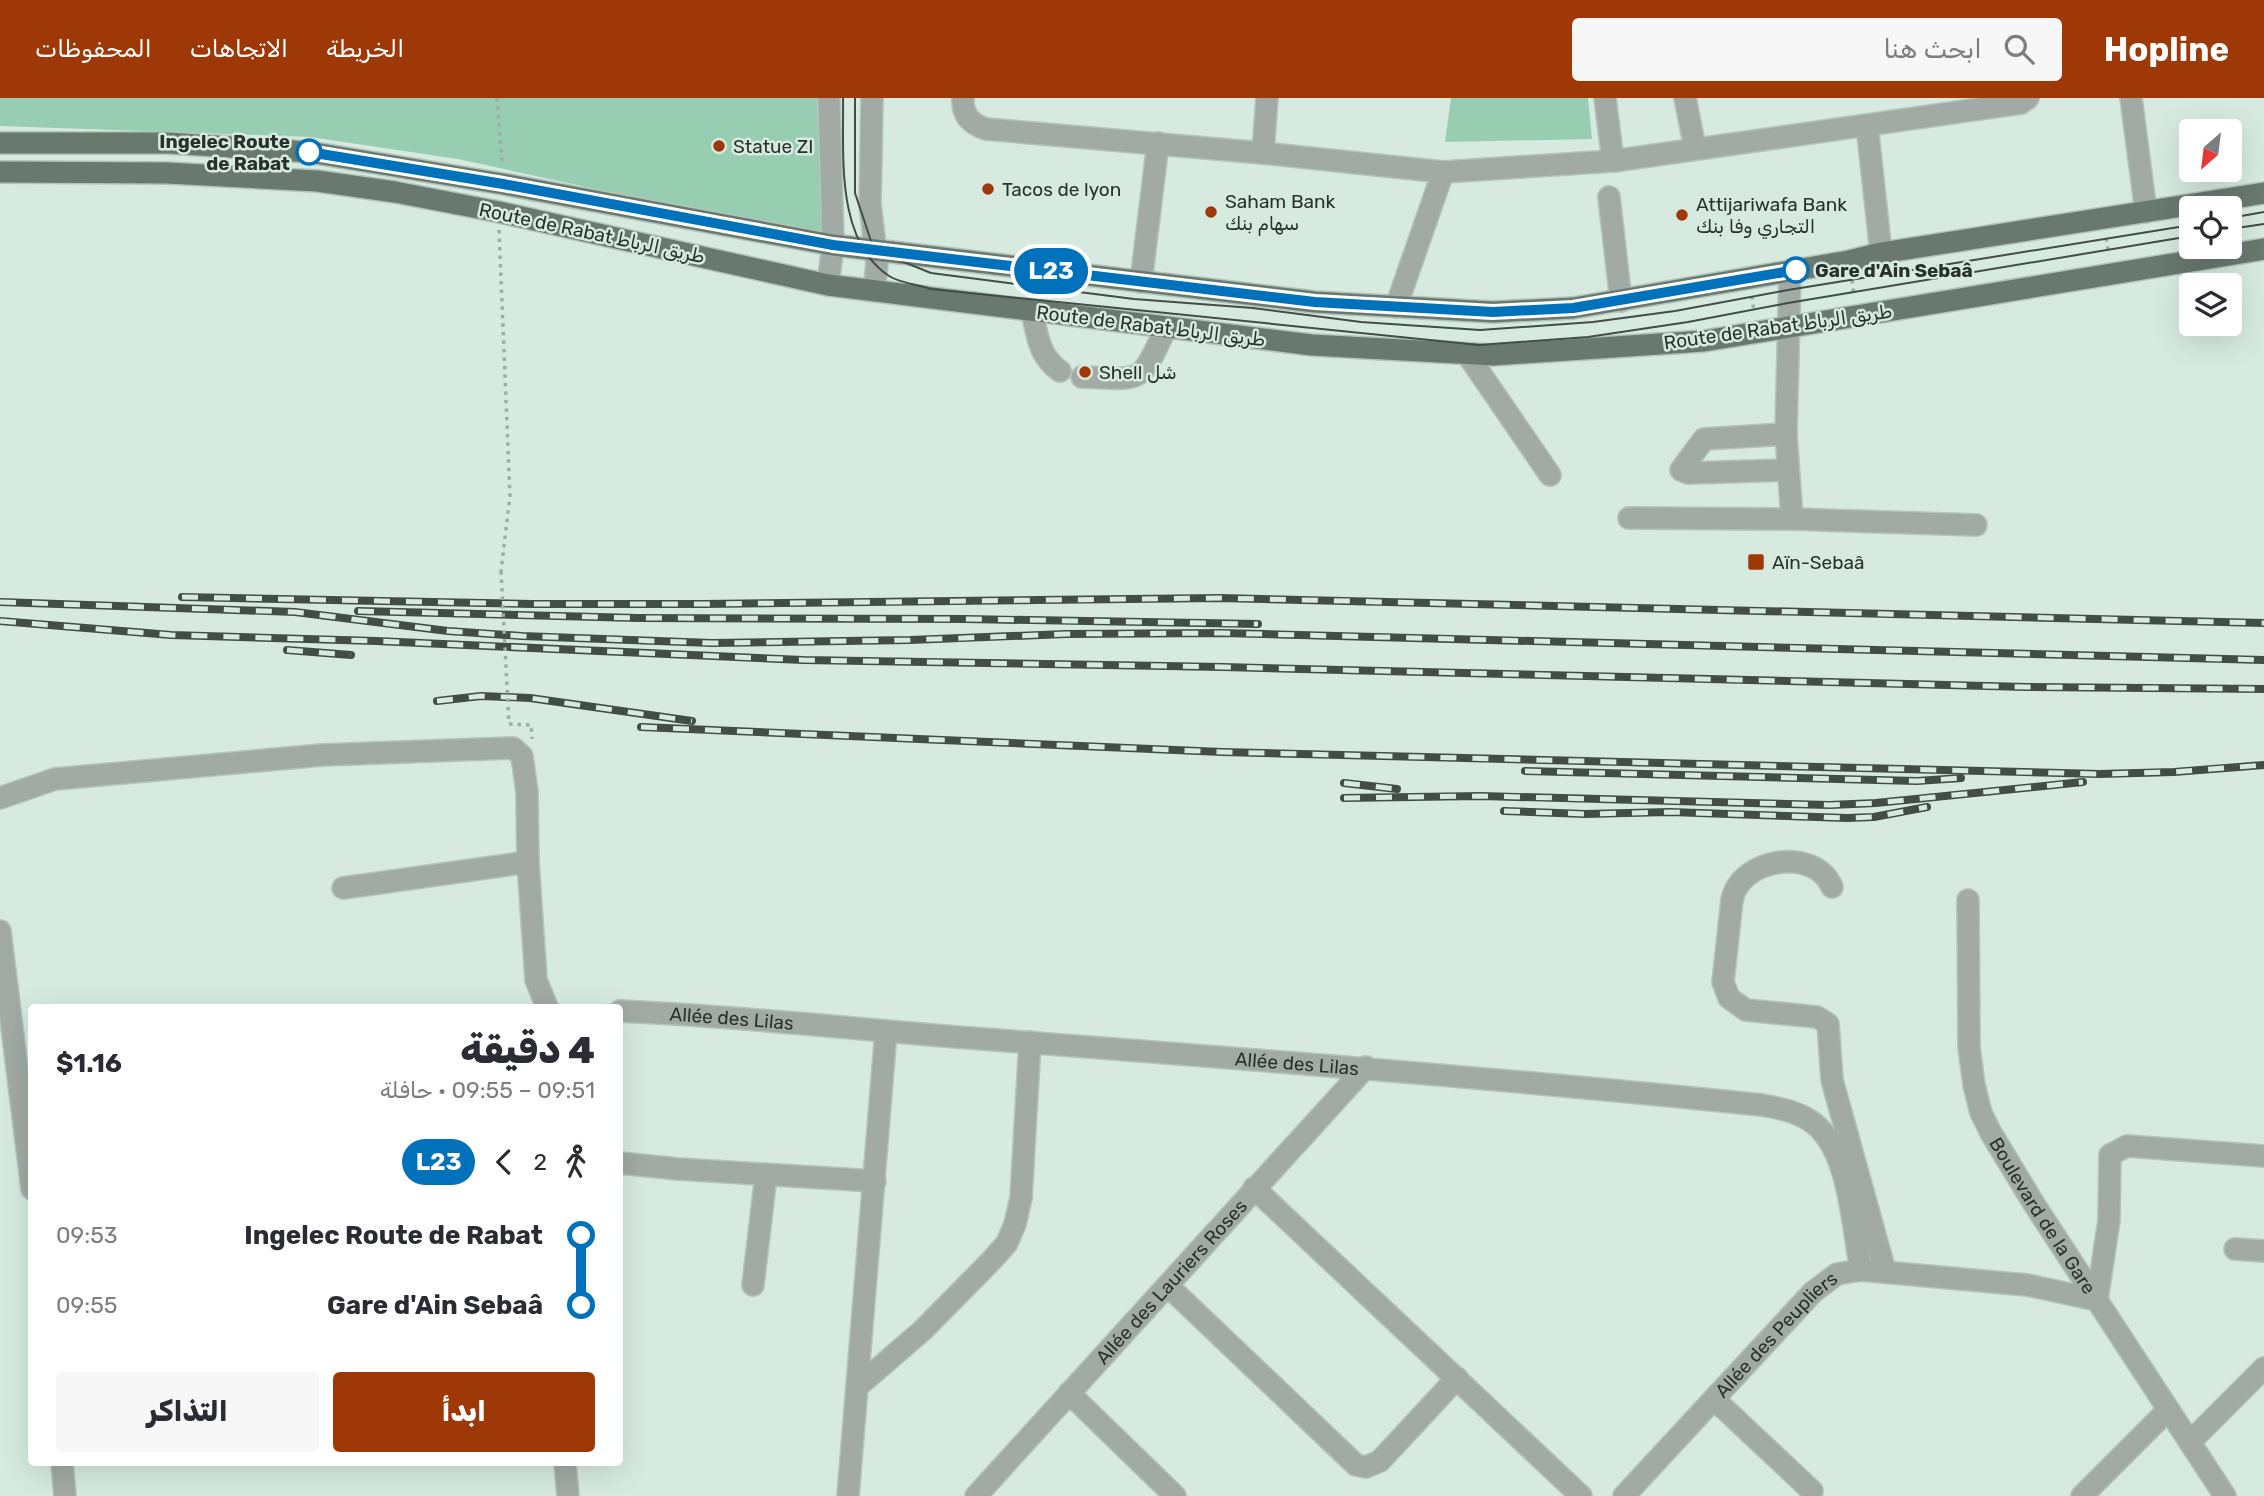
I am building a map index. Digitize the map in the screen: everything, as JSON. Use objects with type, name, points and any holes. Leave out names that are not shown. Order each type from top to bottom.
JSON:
[{"type":"main road","name":"Route de Rabat طريق الرباط","points":[[0,143],[168,143],[309,152],[503,184],[833,245],[1315,302],[1493,312],[1573,308],[1622,301],[1881,253],[2264,193]]},
{"type":"main road","name":"Route de Rabat طريق الرباط","points":[[0,172],[167,173],[317,181],[395,192],[499,212],[828,285],[1312,345],[1493,355],[1704,341],[2264,249]]},
{"type":"street","points":[[828,285],[833,245],[829,98]]},
{"type":"street","points":[[872,98],[870,204],[877,263],[874,290]]},
{"type":"street","points":[[963,98],[967,118],[974,125],[986,130],[1158,143],[1443,172],[1613,161],[2021,103],[2028,98]]},
{"type":"street","points":[[1263,153],[1267,98]]},
{"type":"street","points":[[1605,98],[1613,161]]},
{"type":"street","points":[[1685,98],[1695,148]]},
{"type":"street","points":[[2131,98],[2146,212]]},
{"type":"street","points":[[1867,125],[1881,253]]},
{"type":"street","points":[[1141,282],[1158,143]]},
{"type":"street","points":[[1396,307],[1443,172]]},
{"type":"street","points":[[1609,197],[1622,301]]},
{"type":"street","points":[[1790,271],[1786,434],[1792,519]]},
{"type":"street","points":[[1032,311],[1041,351],[1060,371]]},
{"type":"street","points":[[1082,377],[1127,379],[1140,374],[1149,364],[1166,328]]},
{"type":"street","points":[[1467,354],[1550,475]]},
{"type":"street","points":[[1786,434],[1704,439],[1681,470],[1688,473],[1788,470]]},
{"type":"street","points":[[1629,518],[1792,519],[1976,525]]},
{"type":"street","points":[[0,798],[55,779],[322,755],[513,748],[522,756],[527,792],[528,862],[536,980],[551,1004]]},
{"type":"street","points":[[343,888],[528,862]]},
{"type":"street","points":[[1832,887],[1826,876],[1817,869],[1797,862],[1775,863],[1742,877],[1734,891],[1723,982],[1729,998],[1746,1010],[1817,1017],[1828,1024],[1832,1080],[1885,1271]]},
{"type":"street","name":"Boulevard de la Gare","points":[[1968,900],[1969,1047],[1981,1113],[2034,1204],[2225,1496]]},
{"type":"street","points":[[0,930],[28,1157]]},
{"type":"street","name":"Allée des Lilas","points":[[623,1010],[714,1015],[886,1031],[1366,1067],[1736,1102],[1789,1111],[1807,1118],[1819,1127],[1835,1150],[1844,1178],[1861,1270]]},
{"type":"street","points":[[848,1496],[876,1181],[886,1031]]},
{"type":"street","points":[[857,1387],[923,1330],[1007,1243],[1021,1198],[1030,1042]]},
{"type":"street","name":"Allée des Lauriers Roses","points":[[976,1496],[1366,1067]]},
{"type":"street","points":[[2098,1300],[2109,1220],[2110,1155],[2127,1146],[2264,1156]]},
{"type":"street","points":[[623,1163],[876,1181]]},
{"type":"street","points":[[753,1285],[766,1175]]},
{"type":"street","points":[[1254,1188],[1581,1496]]},
{"type":"street","points":[[2235,1249],[2264,1251]]},
{"type":"street","name":"Allée des Peupliers","points":[[1624,1496],[1813,1292],[1837,1274],[1861,1270],[1885,1271],[2027,1285],[2098,1300]]},
{"type":"street","points":[[1168,1286],[1356,1465],[1366,1467],[1380,1461],[1457,1378]]},
{"type":"street","points":[[2190,1443],[2264,1368]]},
{"type":"street","points":[[1069,1393],[1175,1496]]},
{"type":"street","points":[[1714,1399],[1812,1491]]},
{"type":"street","points":[[2082,1496],[2168,1410]]},
{"type":"street","points":[[62,1466],[65,1496]]},
{"type":"street","points":[[565,1466],[568,1496]]},
{"type":"path","points":[[497,98],[503,184]]},
{"type":"path","points":[[499,212],[509,496],[501,571],[509,724]]},
{"type":"path","points":[[2104,218],[2112,274]]},
{"type":"path","points":[[1849,261],[1857,316]]},
{"type":"path","points":[[1751,278],[1756,332]]},
{"type":"green space","points":[[0,98],[827,98],[825,239],[458,159],[310,137],[0,126]]},
{"type":"green space","points":[[1451,98],[1588,98],[1592,139],[1445,142]]},
{"type":"tram line","points":[[843,98],[846,195],[859,241],[872,260],[889,276],[931,289],[1479,345],[1588,337],[1688,322],[2179,238]]},
{"type":"tram line","points":[[855,98],[855,193],[874,250],[931,273],[1134,299],[1253,308],[1361,322],[1480,330],[1593,322],[1675,311],[1788,290],[2179,227]]},
{"type":"tram line","points":[[2242,216],[2264,212]]},
{"type":"tram line","points":[[2242,227],[2264,224]]},
{"type":"railway","points":[[182,597],[532,604],[1220,598],[2264,623]]},
{"type":"railway","points":[[0,602],[295,612],[448,631],[712,643],[1222,633],[2264,660]]},
{"type":"railway","points":[[358,611],[638,618],[966,619],[1258,624]]},
{"type":"railway","points":[[0,621],[171,635],[376,641],[803,660],[1223,667],[2027,687],[2264,689]]},
{"type":"railway","points":[[287,650],[351,655]]},
{"type":"railway","points":[[437,701],[481,696],[530,698],[692,721]]},
{"type":"railway","points":[[641,727],[1222,752],[2100,774],[2264,765]]},
{"type":"railway","points":[[1525,771],[1917,781],[1961,778]]},
{"type":"railway","points":[[1344,798],[1481,796],[1830,805],[1876,803],[2083,782]]},
{"type":"railway","points":[[1344,783],[1397,789]]},
{"type":"railway","points":[[1504,811],[1585,814],[1670,812],[1847,818],[1874,817],[1927,807]]},
{"type":"bus line","name":"L23","points":[[309,152],[503,184],[786,238],[1315,302],[1493,312],[1573,308],[1796,270]]},
{"type":"place","name":"Statue ZI","points":[[719,146]]},
{"type":"place","name":"Ingelec Route de Rabat","points":[[309,152]]},
{"type":"place","name":"Tacos de lyon","points":[[988,189]]},
{"type":"place","name":"Saham Bank سهام بنك","points":[[1211,212]]},
{"type":"place","name":"Attijariwafa Bank التجاري وفا بنك","points":[[1682,215]]},
{"type":"place","name":"Gare d'Ain Sebaâ","points":[[1796,270]]},
{"type":"place","name":"Shell شل","points":[[1085,372]]},
{"type":"place","name":"Aïn-Sebaâ","points":[[1756,562]]}]
